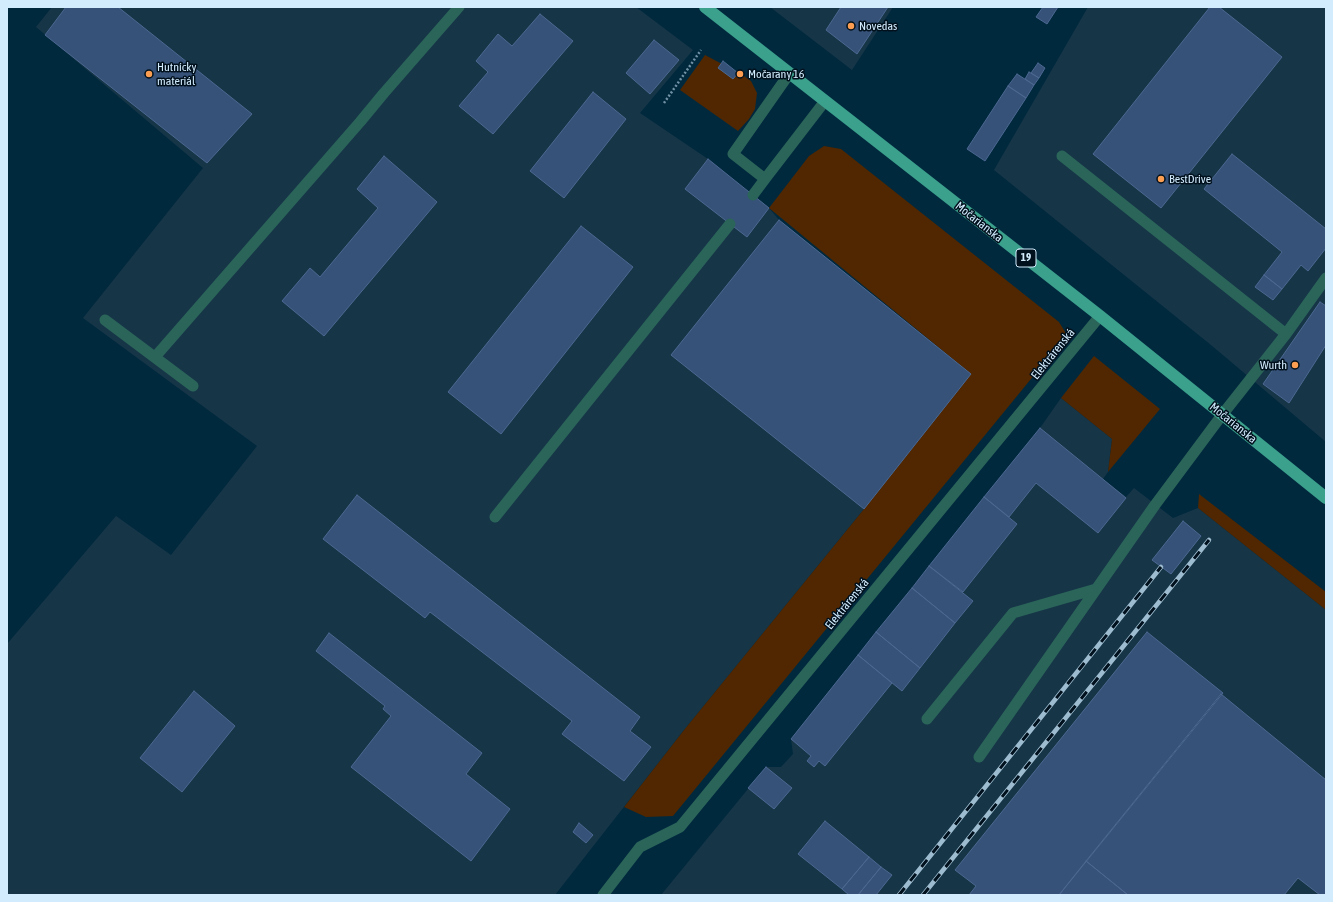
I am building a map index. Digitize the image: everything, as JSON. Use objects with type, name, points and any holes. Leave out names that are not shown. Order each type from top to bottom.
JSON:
[{"type":"main road","name":"Močarianska","points":[[705,7],[1100,316],[1326,498]]},
{"type":"lane","points":[[155,357],[459,7]]},
{"type":"lane","points":[[765,179],[733,154],[789,74]]},
{"type":"lane","points":[[754,195],[825,101]]},
{"type":"lane","points":[[1062,156],[1286,334]]},
{"type":"lane","points":[[495,516],[730,224]]},
{"type":"lane","points":[[979,757],[1155,505],[1222,415],[1286,334],[1326,278]]},
{"type":"lane","name":"Elektrárenská","points":[[603,895],[640,847],[680,827],[1100,316]]},
{"type":"lane","points":[[105,320],[194,386]]},
{"type":"lane","points":[[927,719],[1013,613],[1096,589]]},
{"type":"path","points":[[664,103],[701,50]]},
{"type":"shaded area","points":[[52,7],[636,7],[693,50],[640,113],[708,159],[769,208],[779,220],[971,374],[864,509],[684,730],[555,895],[7,895],[7,644],[116,516],[171,555],[257,446],[83,318],[203,168],[36,27]]},
{"type":"shaded area","points":[[770,7],[893,7],[852,70]]},
{"type":"shaded area","points":[[1088,7],[1326,7],[1326,442],[1211,345],[994,170]]},
{"type":"shaded area","points":[[705,55],[751,81],[757,93],[755,109],[749,119],[738,131],[680,90]]},
{"type":"shaded area","points":[[824,146],[841,149],[1059,322],[1067,335],[673,816],[646,817],[624,807],[684,730],[864,509],[971,374],[769,208],[809,156]]},
{"type":"shaded area","points":[[1094,356],[1160,409],[1108,472],[1112,439],[1061,398]]},
{"type":"shaded area","points":[[1061,398],[1112,439],[1108,472],[1103,479],[1126,497],[1134,488],[1173,518],[1198,508],[1326,610],[1326,895],[661,895],[766,767],[781,767],[793,754],[791,739],[1040,428]]},
{"type":"shaded area","points":[[1199,494],[1326,592],[1326,610],[1198,508]]},
{"type":"building","name":"Hutnícky materiál","points":[[66,7],[118,7],[252,114],[207,163],[45,35]]},
{"type":"building","points":[[841,7],[888,7],[857,54],[826,30]]},
{"type":"building","points":[[1043,7],[1058,7],[1047,24],[1036,17]]},
{"type":"building","points":[[1210,7],[1219,7],[1282,57],[1161,208],[1093,154]]},
{"type":"building","points":[[540,14],[573,41],[493,134],[459,106],[488,72],[476,61],[498,34],[512,46]]},
{"type":"building","points":[[654,40],[679,60],[650,94],[626,73]]},
{"type":"building","points":[[723,61],[738,73],[733,79],[718,68]]},
{"type":"building","points":[[1038,63],[1045,68],[1039,78],[1031,73]]},
{"type":"building","points":[[1029,72],[1039,78],[1034,85],[1025,79]]},
{"type":"building","points":[[1017,74],[1034,85],[1026,98],[1008,86]]},
{"type":"building","points":[[1008,86],[1026,98],[985,161],[967,149]]},
{"type":"building","points":[[593,92],[626,119],[564,198],[530,171]]},
{"type":"building","points":[[1232,154],[1326,229],[1326,248],[1308,271],[1301,265],[1282,289],[1264,275],[1282,252],[1204,189]]},
{"type":"building","points":[[384,156],[437,202],[324,336],[282,301],[310,268],[320,277],[378,208],[357,189]]},
{"type":"building","points":[[708,159],[769,208],[747,237],[685,189]]},
{"type":"building","points":[[779,220],[971,374],[864,509],[671,355]]},
{"type":"building","points":[[581,226],[633,267],[501,434],[448,392]]},
{"type":"building","points":[[1264,275],[1282,289],[1273,300],[1255,287]]},
{"type":"building","name":"Wurth","points":[[1320,302],[1326,306],[1326,345],[1289,403],[1263,384]]},
{"type":"building","points":[[1040,428],[1126,498],[1098,533],[1036,483],[1009,517],[984,497]]},
{"type":"building","points":[[357,495],[640,717],[630,731],[651,747],[624,781],[562,734],[572,721],[430,612],[425,618],[323,539]]},
{"type":"building","points":[[984,497],[1017,524],[963,592],[929,566]]},
{"type":"building","points":[[1183,521],[1201,536],[1171,574],[1152,560]]},
{"type":"building","points":[[929,566],[973,601],[955,623],[912,588]]},
{"type":"building","points":[[912,588],[955,623],[920,668],[876,632]]},
{"type":"building","points":[[876,632],[920,668],[902,691],[858,655]]},
{"type":"building","points":[[1147,632],[1223,693],[1059,895],[969,895],[976,886],[955,870]]},
{"type":"building","points":[[329,633],[482,753],[466,774],[510,809],[471,861],[351,767],[391,716],[383,709],[385,706],[316,651]]},
{"type":"building","points":[[858,655],[892,683],[825,766],[819,761],[814,767],[807,761],[811,756],[791,739]]},
{"type":"building","points":[[194,691],[235,726],[182,792],[140,758]]},
{"type":"building","points":[[1221,694],[1326,780],[1326,895],[1320,895],[1298,878],[1284,895],[1128,895],[1086,861]]},
{"type":"building","points":[[766,767],[792,788],[774,809],[748,788]]},
{"type":"building","points":[[825,821],[869,857],[842,889],[798,854]]},
{"type":"building","points":[[579,823],[593,835],[586,843],[573,832]]},
{"type":"building","points":[[869,857],[881,867],[858,895],[849,895],[842,889]]},
{"type":"building","points":[[1086,861],[1128,895],[1059,895]]},
{"type":"building","points":[[881,867],[892,875],[876,895],[858,895]]},
{"type":"railway","points":[[923,895],[1209,540]]},
{"type":"railway","points":[[899,895],[1161,567]]},
{"type":"place","name":"Novedas","points":[[851,26]]},
{"type":"place","name":"Hutnícky materiál","points":[[149,74]]},
{"type":"place","name":"Močarany 16","points":[[740,74]]},
{"type":"place","name":"BestDrive","points":[[1161,179]]},
{"type":"place","name":"Wurth","points":[[1295,365]]}]
